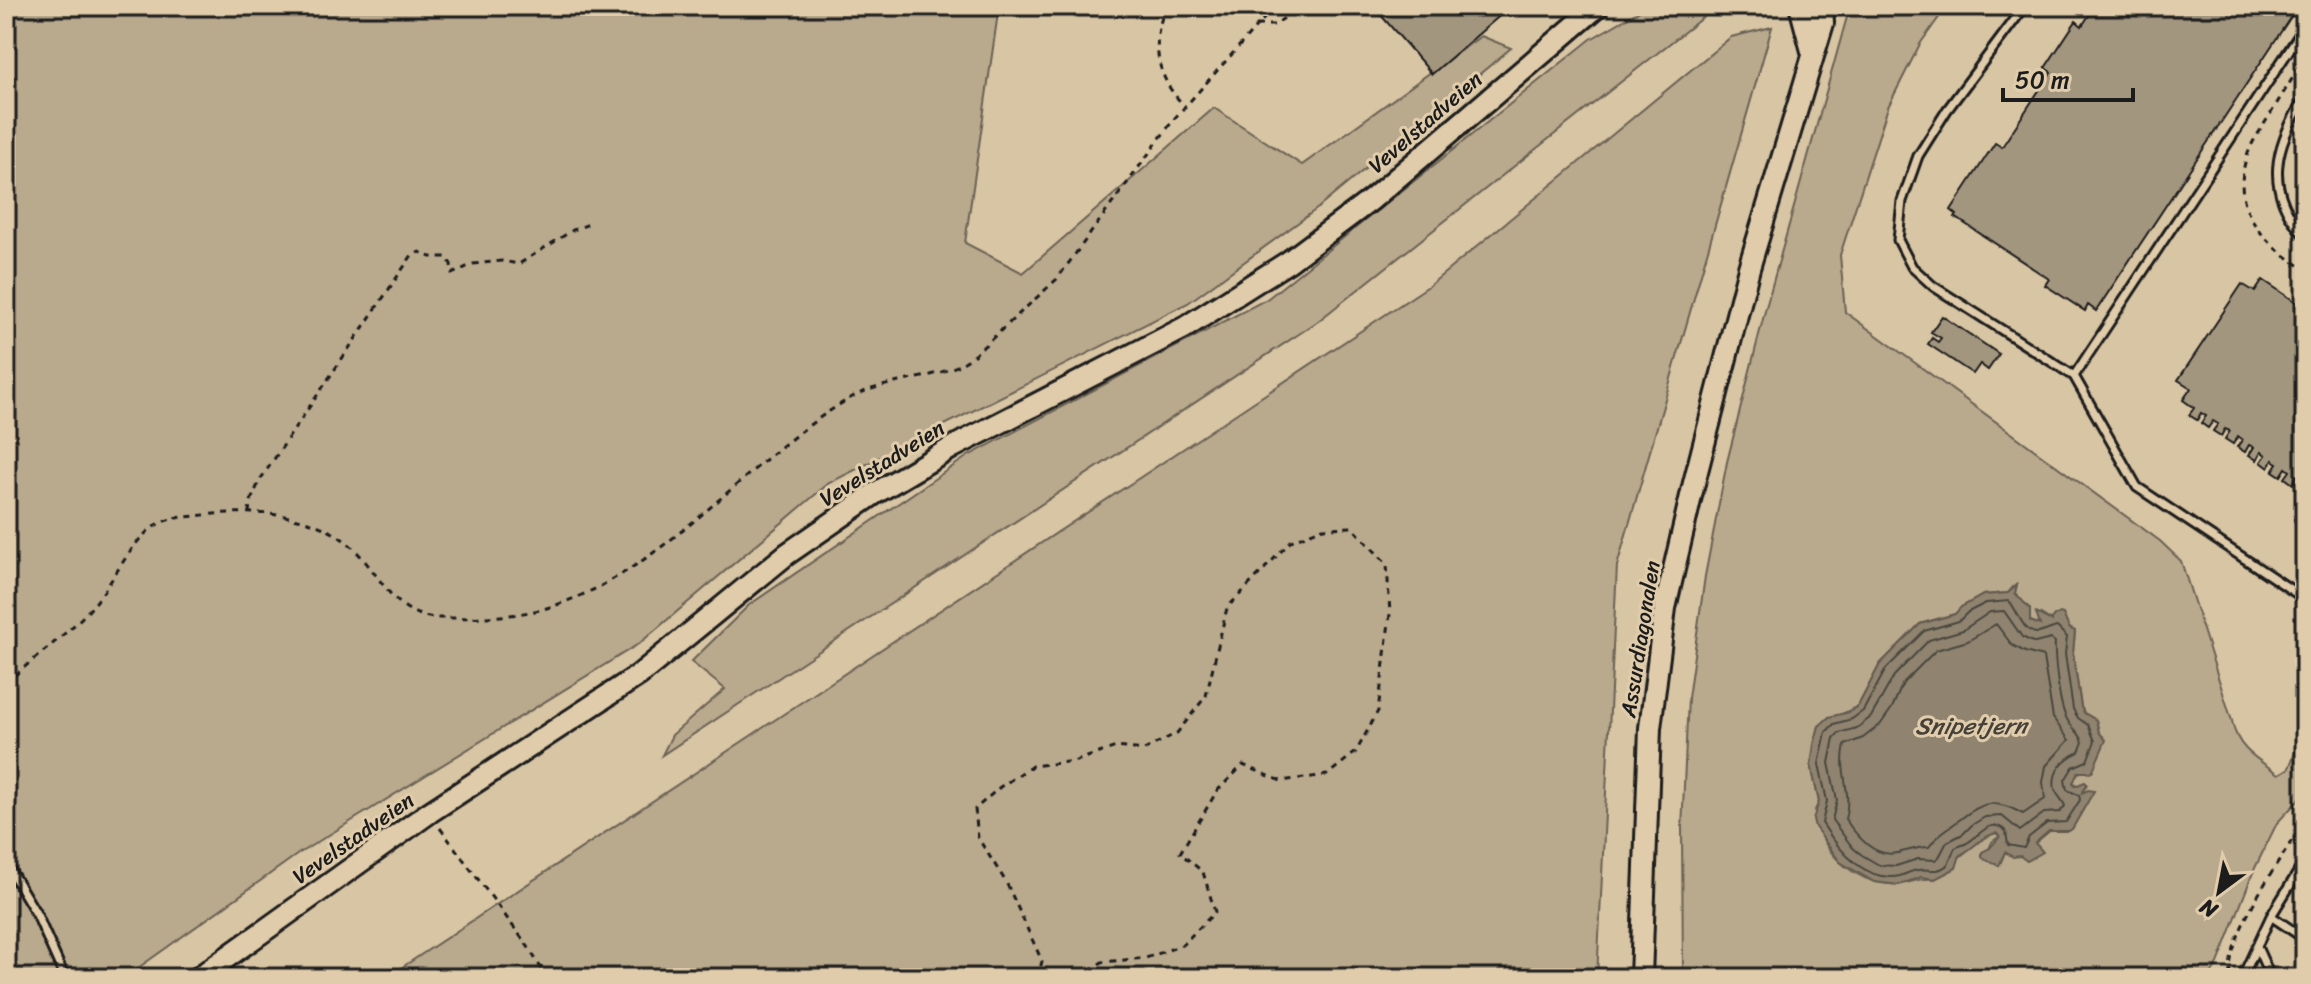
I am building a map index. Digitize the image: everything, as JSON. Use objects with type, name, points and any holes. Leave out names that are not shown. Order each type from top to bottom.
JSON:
[{"type":"main road","name":"Vevelstadveien","points":[[198,978],[430,812],[639,675],[787,554],[874,494],[953,447],[1184,328],[1307,249],[1371,200],[1598,6]]},
{"type":"main road","points":[[1800,6],[1812,51]]},
{"type":"main road","points":[[1812,51],[1823,23],[1822,6]]},
{"type":"main road","name":"Assurdiagonalen","points":[[1641,978],[1650,728],[1665,608],[1737,314],[1812,51]]},
{"type":"lane","points":[[2025,6],[1947,110],[1918,156],[1902,201],[1898,240],[1912,267],[1933,286],[2074,376],[2137,487],[2305,599]]},
{"type":"lane","points":[[2074,376],[2305,26]]},
{"type":"lane","points":[[2305,98],[2284,135],[2277,165],[2277,179],[2285,208],[2305,236]]},
{"type":"lane","points":[[2242,978],[2271,916],[2305,861]]},
{"type":"lane","points":[[6,863],[37,915],[65,978]]},
{"type":"lane","points":[[2271,916],[2305,939]]},
{"type":"lane","points":[[2257,947],[2271,978]]},
{"type":"path","points":[[1167,6],[1158,41],[1162,76],[1173,96],[1185,106]]},
{"type":"path","points":[[6,683],[95,603],[142,537],[155,525],[170,519],[249,513],[295,519],[319,526],[339,537],[366,561],[398,603],[421,616],[442,618],[516,614],[548,608],[613,579],[661,546],[789,440],[848,399],[873,388],[957,366],[972,357],[1057,279],[1185,106],[1275,6]]},
{"type":"path","points":[[1256,25],[1274,25],[1302,6]]},
{"type":"path","points":[[249,513],[260,480],[412,255],[420,252],[430,257],[446,257],[452,274],[473,264],[502,261],[519,264],[573,230],[589,224]]},
{"type":"path","points":[[1038,978],[1042,961],[1006,882],[978,838],[975,809],[1000,787],[1032,766],[1076,761],[1116,747],[1144,750],[1177,733],[1206,696],[1227,608],[1291,541],[1323,528],[1352,527],[1387,564],[1390,614],[1378,711],[1356,752],[1327,775],[1281,781],[1243,765],[1217,791],[1180,853],[1203,872],[1215,912],[1182,945],[1146,958],[1102,962],[1077,978]]},
{"type":"path","points":[[430,812],[454,849],[527,945],[547,978]]},
{"type":"path","points":[[2231,978],[2231,960],[2251,909],[2305,822]]},
{"type":"path","points":[[6,960],[16,978]]},
{"type":"shaded area","points":[[6,6],[999,6],[965,243],[1023,273],[1214,108],[1302,165],[1481,36],[1511,48],[1318,208],[1188,303],[829,483],[640,643],[298,854],[124,978],[6,978]]},
{"type":"shaded area","points":[[1648,6],[1717,6],[1317,322],[662,755],[672,735],[725,689],[691,662],[749,605],[968,456],[1267,299],[1591,39]]},
{"type":"shaded area","points":[[1850,6],[1947,6],[1920,44],[1888,107],[1840,255],[1845,312],[2160,541],[2181,561],[2238,739],[2256,758],[2279,774],[2289,768],[2297,747],[2305,745],[2305,793],[2277,823],[2254,870],[2217,966],[2208,978],[1683,978],[1682,829],[1688,698],[1705,576],[1727,462],[1765,311]],"holes":[[[2013,587],[2029,609],[2030,621],[2041,625],[2041,614],[2052,621],[2060,614],[2069,628],[2075,631],[2073,653],[2081,707],[2084,713],[2096,720],[2102,745],[2090,773],[2075,776],[2073,782],[2083,790],[2082,793],[2091,794],[2072,829],[2052,829],[2035,843],[2038,847],[2020,856],[2005,852],[1999,866],[1985,859],[1992,842],[2000,836],[1996,833],[1973,846],[1935,879],[1887,884],[1855,873],[1830,850],[1822,837],[1815,810],[1819,802],[1811,765],[1819,726],[1858,706],[1880,664],[1920,624],[1955,614],[1983,595],[2008,593]]]},
{"type":"shaded area","points":[[1772,27],[1617,566],[1597,978],[386,978],[1430,285],[1731,37]]},
{"type":"water","name":"Snipetjern","points":[[2017,585],[2015,593],[2030,609],[2030,621],[2040,625],[2036,613],[2052,621],[2060,613],[2069,628],[2075,631],[2073,653],[2081,707],[2084,713],[2096,720],[2099,732],[2106,740],[2092,772],[2078,772],[2073,783],[2075,786],[2087,784],[2082,793],[2094,791],[2072,829],[2049,831],[2035,843],[2043,852],[2027,861],[2005,852],[1999,866],[1982,857],[1982,852],[1999,838],[1996,833],[1960,855],[1956,868],[1935,879],[1921,877],[1899,885],[1874,882],[1840,862],[1815,827],[1813,819],[1819,802],[1811,765],[1819,726],[1829,717],[1849,712],[1858,706],[1880,664],[1920,624],[1955,614],[1961,607],[1983,595],[2008,593]]},
{"type":"building","points":[[1373,6],[1511,6],[1432,74]]},
{"type":"building","points":[[2095,6],[2298,6],[2096,311],[2088,305],[2085,311],[2045,285],[2049,279],[1955,217],[1957,215],[1951,210],[1995,143],[2002,147],[2051,72],[2045,68],[2076,21],[2082,26]]},
{"type":"building","points":[[2263,280],[2305,308],[2305,481],[2297,476],[2293,484],[2285,478],[2290,471],[2286,468],[2281,476],[2273,471],[2278,463],[2273,460],[2269,468],[2261,462],[2266,455],[2261,452],[2257,460],[2249,455],[2254,447],[2249,445],[2245,452],[2237,447],[2242,440],[2238,436],[2233,444],[2225,439],[2230,431],[2225,429],[2221,436],[2213,431],[2218,424],[2213,421],[2208,428],[2201,423],[2206,416],[2201,413],[2197,420],[2189,415],[2194,408],[2183,400],[2191,388],[2178,380],[2242,284],[2255,292]]},
{"type":"building","points":[[1942,316],[1999,354],[1988,370],[1980,364],[1973,374],[1928,344],[1932,338],[1938,342],[1941,338],[1931,332]]},
{"type":"building","points":[[2305,497],[2305,532],[2297,528],[2294,519]]}]
